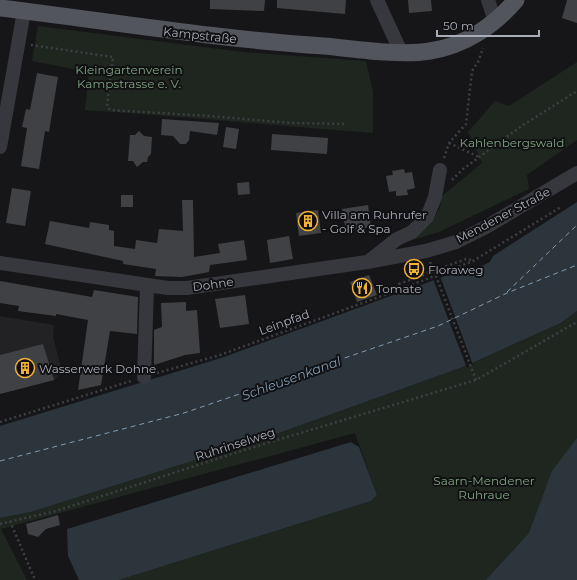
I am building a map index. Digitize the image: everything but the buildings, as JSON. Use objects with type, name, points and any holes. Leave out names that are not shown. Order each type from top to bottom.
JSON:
[{"type":"main road","name":"Kampstraße","points":[[0,8],[162,31],[274,43],[401,52],[429,51],[464,41],[505,14],[516,0]]},
{"type":"street","points":[[377,0],[401,52]]},
{"type":"street","points":[[488,0],[495,21]]},
{"type":"street","points":[[0,147],[24,11]]},
{"type":"street","points":[[367,262],[397,239],[412,232],[427,217],[435,197],[440,170]]},
{"type":"street","name":"Mendener Straße","points":[[426,252],[456,242],[486,227],[577,173]]},
{"type":"street","name":"Dohne","points":[[0,263],[147,286],[187,288],[426,252]]},
{"type":"street","points":[[144,377],[147,286]]},
{"type":"path","points":[[18,43],[113,57],[107,106],[107,109],[110,110],[291,123],[347,124]]},
{"type":"path","points":[[440,170],[448,143],[466,124],[472,71],[478,62],[483,46],[481,44]]},
{"type":"path","points":[[435,197],[463,169],[523,125],[577,91]]},
{"type":"path","points":[[448,143],[480,158]]},
{"type":"path","name":"Leinpfad","points":[[0,422],[220,355],[401,289],[473,260],[561,207]]},
{"type":"path","points":[[401,289],[399,284],[466,259],[473,260]]},
{"type":"path","points":[[434,271],[476,380]]},
{"type":"path","name":"Ruhrinselweg","points":[[0,524],[56,511],[241,451],[476,380],[577,322]]},
{"type":"path","points":[[10,521],[35,580]]},
{"type":"shaded area","points":[[0,316],[54,325],[53,337],[62,372],[54,380],[0,394]]},
{"type":"green space","name":"Kleingartenverein Kampstrasse e. V.","points":[[38,26],[243,52],[366,61],[373,91],[373,133],[85,110],[89,72],[32,61]]},
{"type":"green space","name":"Kahlenbergswald","points":[[577,62],[577,140],[527,175],[529,189],[439,232],[403,243],[430,225],[440,207],[442,196],[482,163],[468,132],[495,101],[509,106]]},
{"type":"green space","name":"Saarn-Mendener Ruhraue","points":[[577,311],[577,580],[119,580],[371,501],[377,495],[355,433],[1,529],[27,580],[0,580],[0,518],[31,512],[265,438],[463,367],[561,323]]},
{"type":"water","name":"Schleusenkanal","points":[[577,202],[577,311],[561,323],[463,367],[265,438],[31,512],[0,518],[0,426],[221,358],[459,271],[465,274],[490,262],[493,256]]},
{"type":"water","points":[[577,438],[577,580],[486,580],[529,533],[552,471]]},
{"type":"water","points":[[351,442],[359,447],[377,495],[371,501],[119,580],[79,580],[68,556],[67,529]]},
{"type":"pier","points":[[440,276],[473,365],[467,368],[433,279]]},
{"type":"ferry route","points":[[507,292],[577,225]]},
{"type":"ferry route","points":[[0,461],[184,413],[438,326],[507,293],[577,265]]},
{"type":"place","name":"Villa am Ruhrufer - Golf & Spa","points":[[308,221]]},
{"type":"place","name":"Floraweg","points":[[414,269]]},
{"type":"place","name":"Tomate","points":[[362,288]]},
{"type":"place","name":"Wasserwerk Dohne","points":[[25,368]]}]
